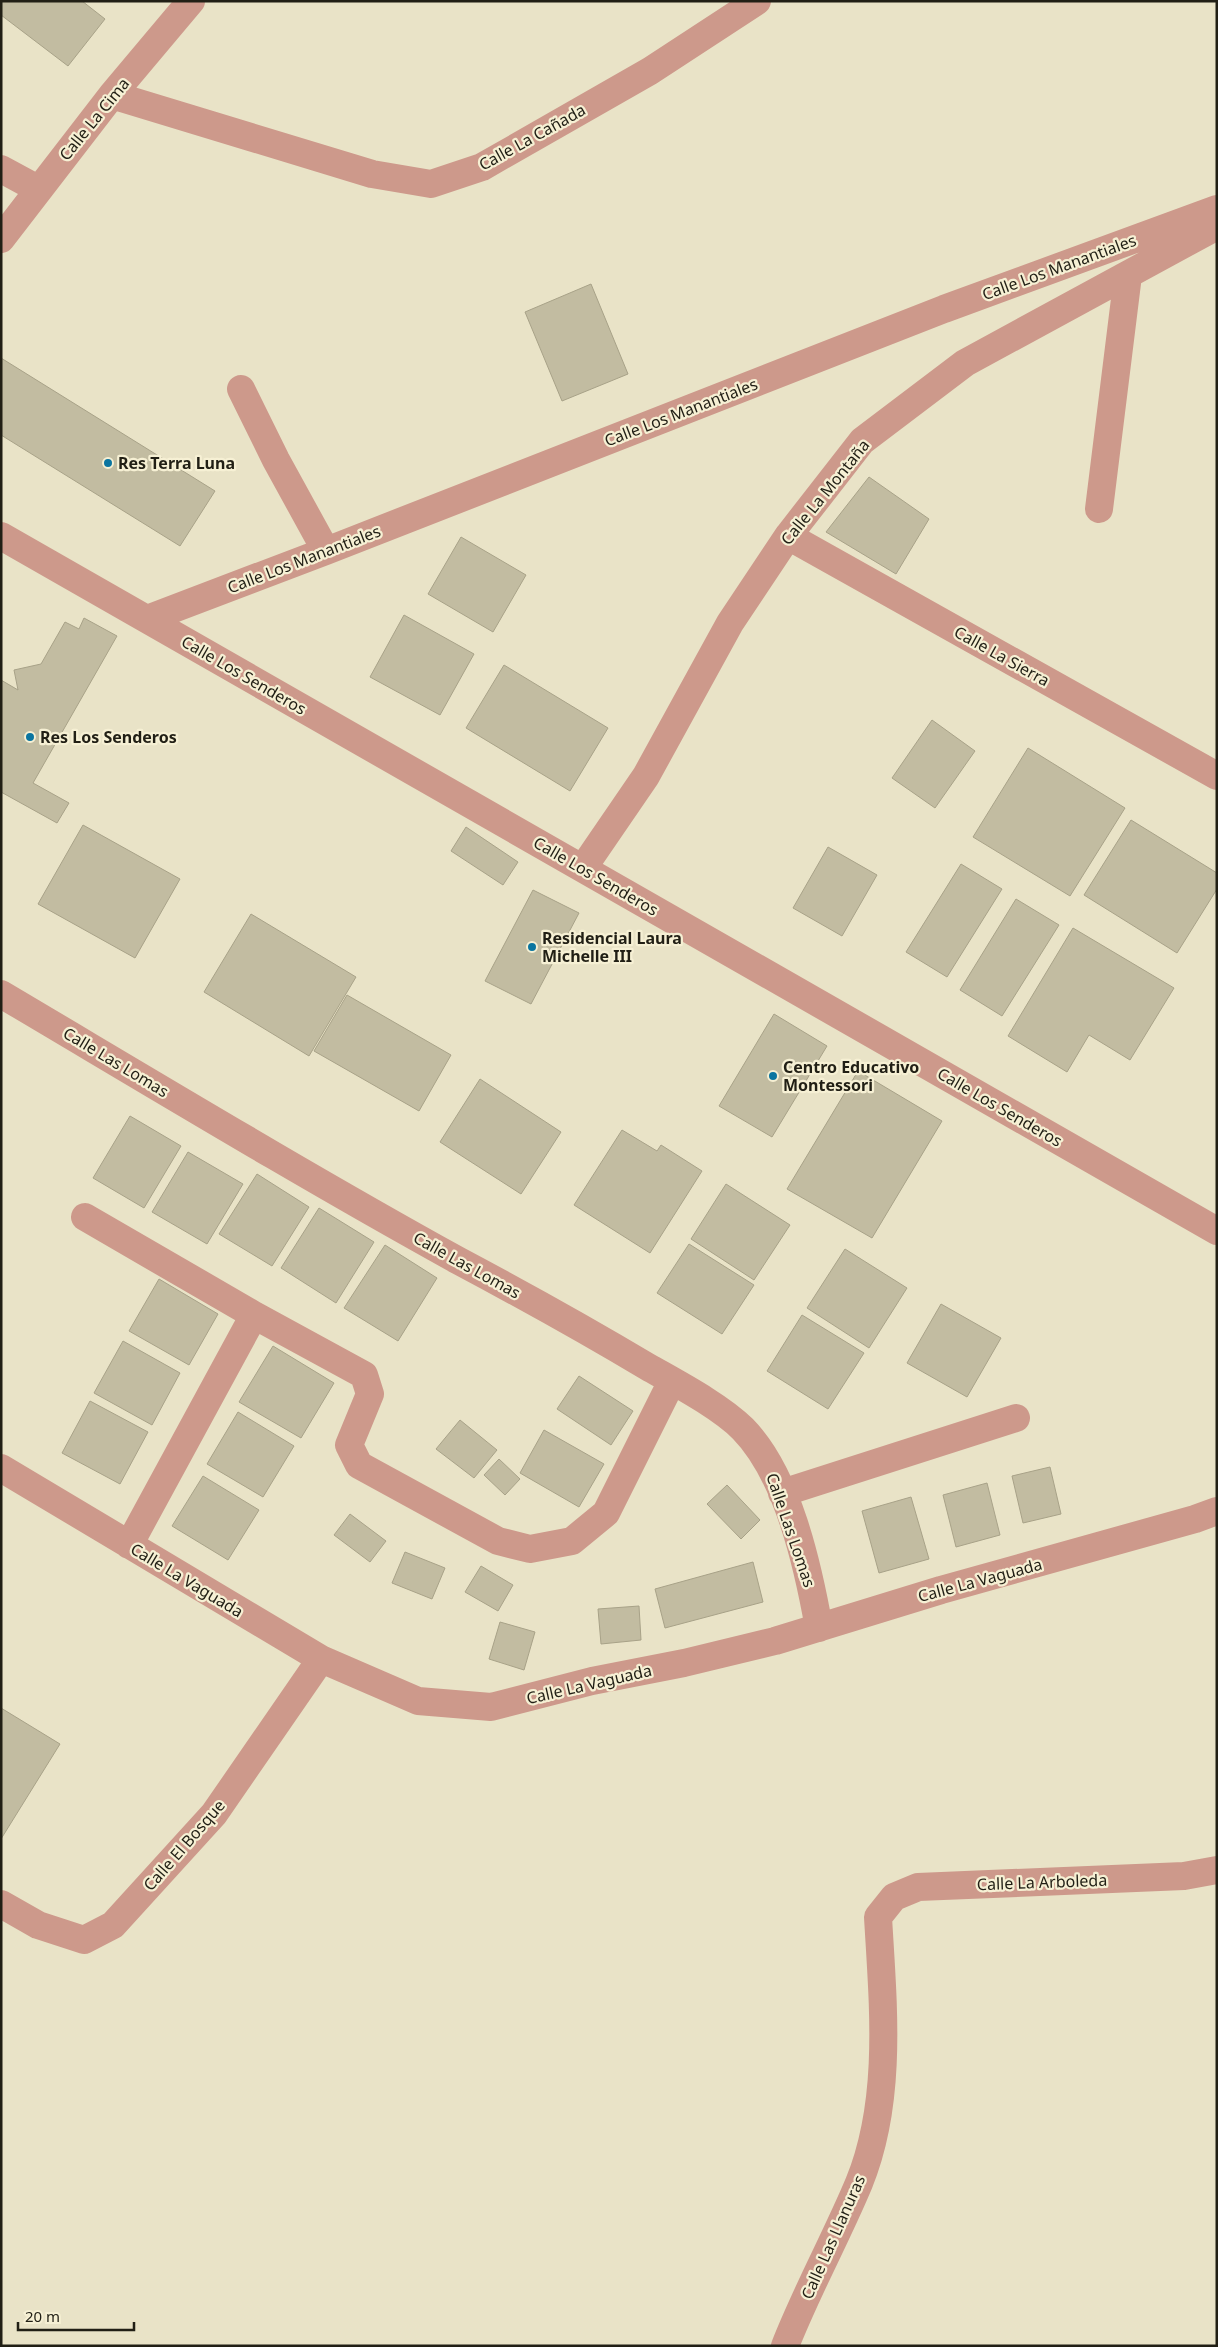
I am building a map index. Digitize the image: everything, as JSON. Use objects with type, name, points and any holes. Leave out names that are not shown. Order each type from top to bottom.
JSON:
[{"type":"street","name":"Calle La Cima","points":[[1,239],[112,95],[191,1]]},
{"type":"street","name":"Calle La Cañada","points":[[112,95],[372,174],[431,184],[482,167],[650,71],[758,1]]},
{"type":"street","points":[[1,170],[38,189]]},
{"type":"street","name":"Calle Los Manantiales","points":[[147,619],[326,552],[944,309],[1217,209]]},
{"type":"street","name":"Calle La Montaña","points":[[583,868],[646,776],[730,624],[788,536],[862,442],[965,363],[1217,226]]},
{"type":"street","points":[[1099,509],[1128,275]]},
{"type":"street","points":[[241,389],[276,460],[326,552]]},
{"type":"street","name":"Calle Los Senderos","points":[[1,536],[1217,1231]]},
{"type":"street","name":"Calle La Sierra","points":[[788,536],[1217,776]]},
{"type":"street","name":"Calle Las Lomas","points":[[1,994],[383,1219],[572,1323],[672,1381],[741,1428],[763,1453],[782,1493],[808,1571],[819,1628]]},
{"type":"street","points":[[85,1217],[364,1376],[370,1394],[349,1445],[359,1465],[498,1541],[530,1548],[572,1541],[606,1513],[672,1381]]},
{"type":"street","points":[[129,1545],[254,1315]]},
{"type":"street","points":[[782,1493],[1016,1418]]},
{"type":"street","name":"Calle La Vaguada","points":[[1,1468],[321,1660],[418,1701],[491,1707],[592,1682],[693,1661],[819,1628],[941,1590],[1195,1520],[1217,1510]]},
{"type":"street","name":"Calle El Bosque","points":[[1,1904],[38,1925],[84,1940],[113,1925],[214,1814],[321,1660]]},
{"type":"street","name":"Calle La Arboleda","points":[[878,1917],[894,1897],[918,1887],[1184,1876],[1217,1870]]},
{"type":"street","name":"Calle Las Llanuras","points":[[785,2346],[860,2182],[874,2131],[883,2073],[883,1994],[878,1917]]},
{"type":"building","points":[[1,1],[82,1],[105,19],[68,66],[1,15]]},
{"type":"building","points":[[591,284],[628,374],[562,401],[525,312]]},
{"type":"building","name":"Res Terra Luna","points":[[1,358],[215,491],[180,546],[1,435]]},
{"type":"building","points":[[869,477],[929,519],[896,574],[826,532]]},
{"type":"building","points":[[461,537],[526,575],[493,632],[428,594]]},
{"type":"building","points":[[404,615],[474,654],[440,715],[370,677]]},
{"type":"building","name":"Res Los Senderos","points":[[84,618],[117,636],[33,783],[69,803],[57,823],[1,792],[1,680],[18,690],[14,670],[41,664],[65,622],[79,629]]},
{"type":"building","points":[[504,665],[608,728],[570,791],[466,728]]},
{"type":"building","points":[[932,720],[975,751],[935,808],[892,778]]},
{"type":"building","points":[[1028,748],[1125,808],[1070,896],[973,837]]},
{"type":"building","points":[[1131,820],[1217,873],[1217,889],[1177,953],[1084,895]]},
{"type":"building","points":[[83,825],[180,879],[135,958],[38,904]]},
{"type":"building","points":[[466,827],[518,862],[503,885],[451,851]]},
{"type":"building","points":[[828,847],[877,875],[842,936],[793,908]]},
{"type":"building","points":[[961,864],[1002,889],[947,977],[906,952]]},
{"type":"building","name":"Residencial Laura Michelle III","points":[[533,890],[579,913],[531,1004],[485,981]]},
{"type":"building","points":[[1016,899],[1059,925],[1002,1016],[960,990]]},
{"type":"building","points":[[251,914],[356,977],[309,1056],[204,992]]},
{"type":"building","points":[[1073,928],[1174,988],[1130,1060],[1089,1035],[1067,1072],[1008,1036]]},
{"type":"building","points":[[347,995],[451,1055],[419,1111],[314,1051]]},
{"type":"building","name":"Centro Educativo Montessori","points":[[774,1014],[827,1046],[772,1137],[719,1106]]},
{"type":"building","points":[[858,1071],[942,1121],[872,1238],[787,1189]]},
{"type":"building","points":[[480,1079],[561,1132],[521,1194],[440,1142]]},
{"type":"building","points":[[130,1116],[181,1146],[144,1208],[93,1178]]},
{"type":"building","points":[[622,1130],[657,1151],[661,1145],[702,1171],[650,1253],[574,1205]]},
{"type":"building","points":[[188,1152],[243,1184],[207,1244],[152,1212]]},
{"type":"building","points":[[257,1174],[309,1207],[272,1266],[219,1234]]},
{"type":"building","points":[[726,1184],[790,1225],[754,1280],[691,1239]]},
{"type":"building","points":[[319,1208],[374,1242],[336,1303],[281,1268]]},
{"type":"building","points":[[689,1244],[754,1285],[722,1334],[657,1293]]},
{"type":"building","points":[[385,1245],[437,1278],[398,1341],[344,1308]]},
{"type":"building","points":[[845,1249],[907,1288],[869,1348],[807,1308]]},
{"type":"building","points":[[159,1279],[218,1314],[189,1365],[129,1331]]},
{"type":"building","points":[[941,1304],[1001,1338],[967,1397],[907,1363]]},
{"type":"building","points":[[802,1315],[864,1353],[828,1409],[767,1371]]},
{"type":"building","points":[[123,1341],[180,1373],[152,1425],[94,1393]]},
{"type":"building","points":[[273,1346],[334,1383],[301,1438],[239,1402]]},
{"type":"building","points":[[579,1376],[633,1411],[611,1445],[557,1409]]},
{"type":"building","points":[[90,1401],[148,1432],[120,1484],[62,1453]]},
{"type":"building","points":[[238,1412],[294,1446],[263,1497],[207,1464]]},
{"type":"building","points":[[460,1420],[497,1450],[474,1478],[436,1449]]},
{"type":"building","points":[[544,1430],[604,1464],[579,1507],[520,1473]]},
{"type":"building","points":[[499,1459],[520,1479],[505,1495],[484,1475]]},
{"type":"building","points":[[1050,1467],[1061,1514],[1023,1523],[1012,1476]]},
{"type":"building","points":[[203,1476],[259,1510],[228,1560],[172,1526]]},
{"type":"building","points":[[987,1483],[1000,1535],[956,1547],[943,1495]]},
{"type":"building","points":[[727,1485],[760,1520],[741,1539],[707,1504]]},
{"type":"building","points":[[911,1497],[929,1559],[879,1573],[862,1511]]},
{"type":"building","points":[[350,1514],[386,1541],[370,1562],[334,1535]]},
{"type":"building","points":[[405,1552],[445,1568],[432,1599],[392,1583]]},
{"type":"building","points":[[753,1562],[763,1602],[665,1628],[655,1589]]},
{"type":"building","points":[[481,1566],[513,1585],[498,1611],[465,1592]]},
{"type":"building","points":[[639,1606],[641,1640],[601,1644],[598,1609]]},
{"type":"building","points":[[500,1622],[535,1632],[524,1670],[489,1659]]},
{"type":"building","points":[[1,1708],[60,1744],[1,1839]]},
{"type":"place","name":"Res Terra Luna","points":[[108,463]]},
{"type":"place","name":"Res Los Senderos","points":[[30,737]]},
{"type":"place","name":"Residencial Laura Michelle III","points":[[532,947]]},
{"type":"place","name":"Centro Educativo Montessori","points":[[773,1076]]}]
